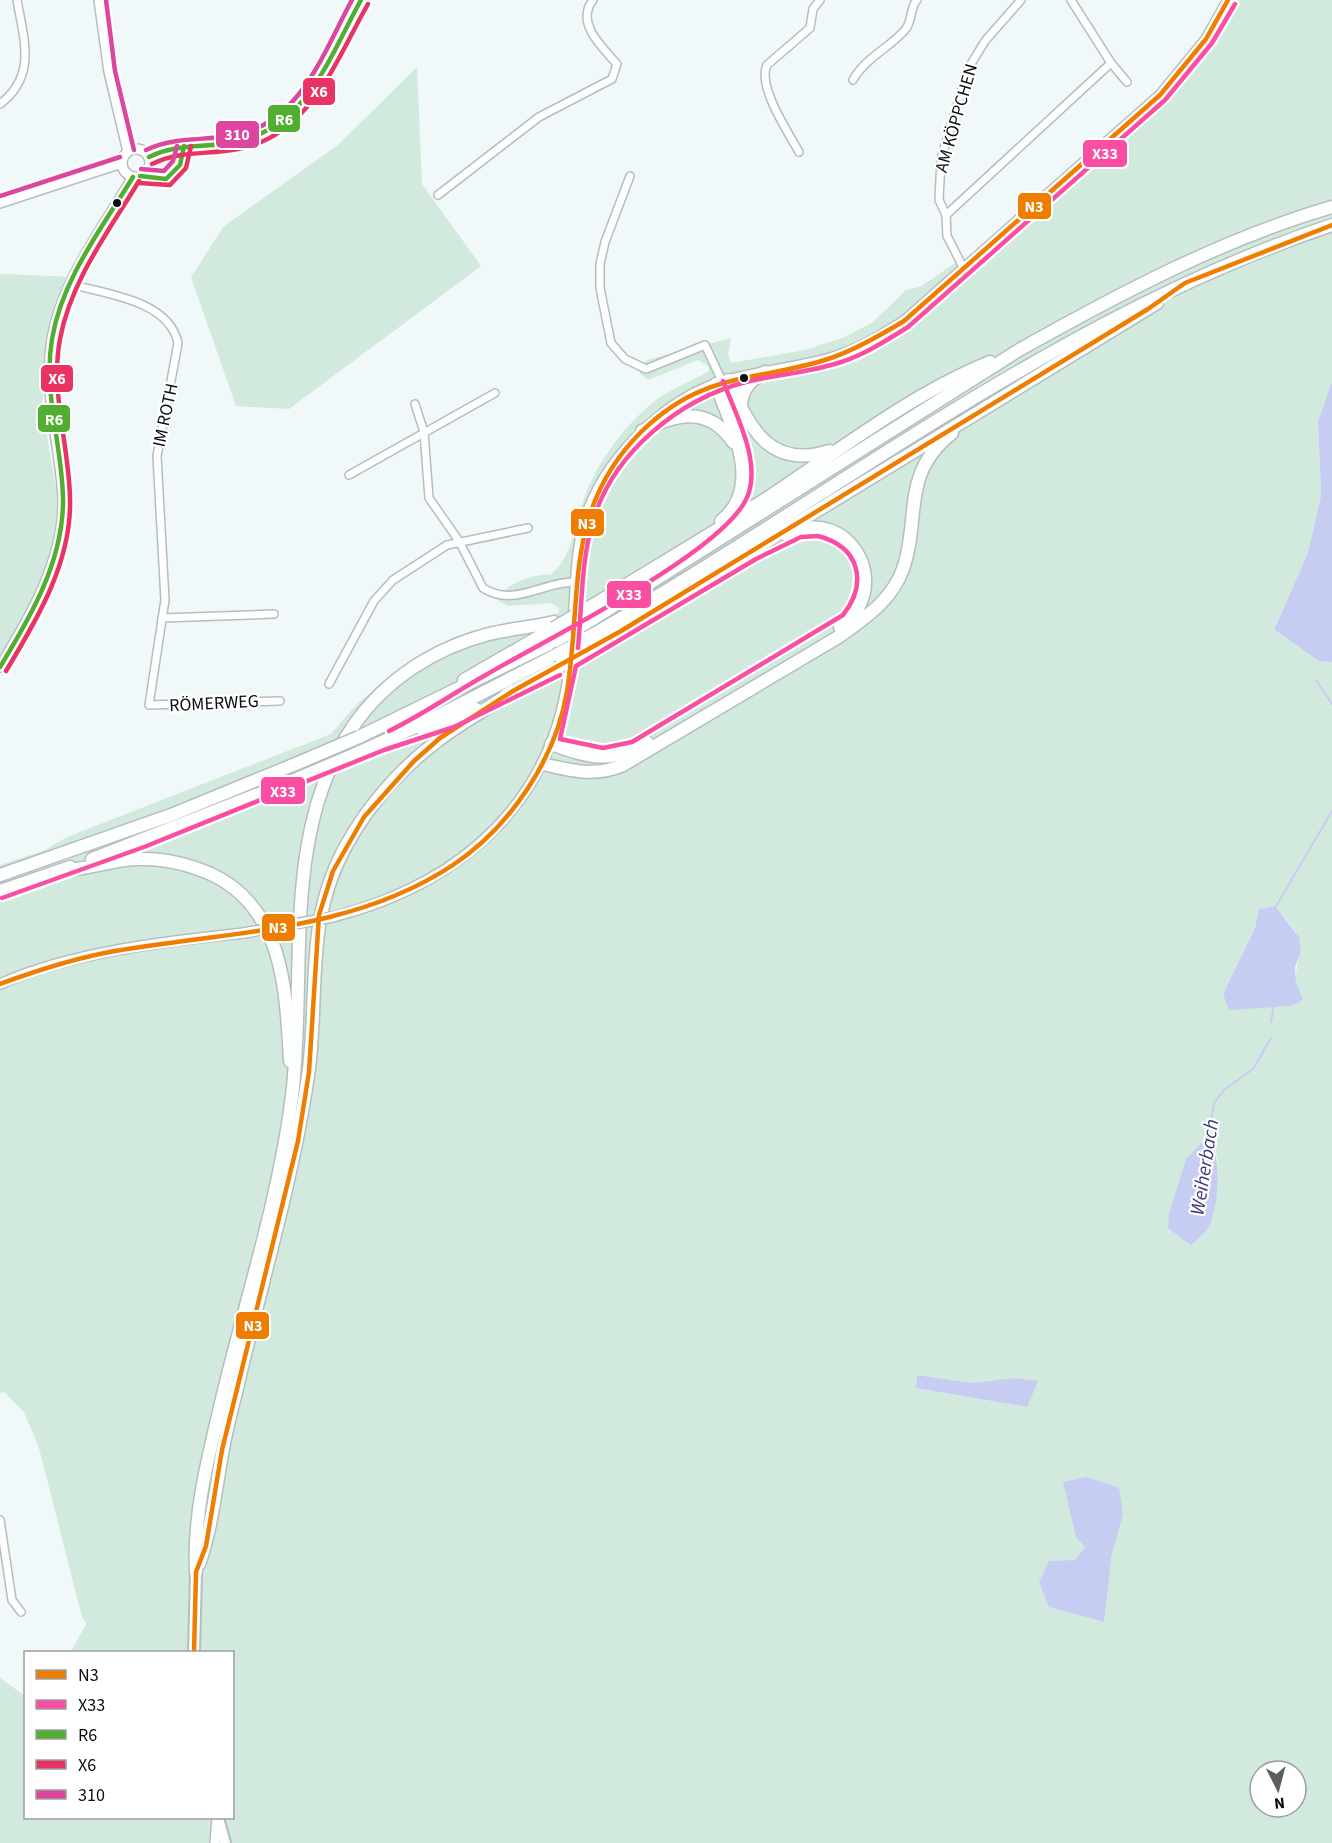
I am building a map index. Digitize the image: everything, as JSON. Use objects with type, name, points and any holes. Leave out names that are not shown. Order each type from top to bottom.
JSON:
[{"type":"highway","points":[[196,1572],[197,1521],[210,1448],[278,1175],[291,1098],[297,1045],[305,867],[316,807],[332,761],[354,725],[381,693],[404,673],[433,655],[482,636],[554,630],[593,619],[743,527],[1019,350],[1162,274],[1288,221],[1332,207]]},
{"type":"highway","points":[[196,1572],[208,1534],[222,1450],[296,1151],[309,1072],[316,938],[324,895],[347,844],[386,790],[440,738],[513,691],[594,634],[659,596],[1003,379],[1085,332],[1185,283],[1332,225]]},
{"type":"highway","points":[[0,891],[63,870],[292,781],[376,745],[556,661],[594,647],[1148,309],[1185,283]]},
{"type":"highway","points":[[0,875],[171,814],[298,763],[417,710],[554,630],[767,498],[843,447],[962,373],[1019,350]]},
{"type":"highway","points":[[741,408],[744,391],[756,376],[765,372]]},
{"type":"highway","points":[[722,382],[760,438],[780,452],[810,456],[843,447]]},
{"type":"highway","points":[[688,546],[726,517],[742,493],[743,480],[739,452],[722,382]]},
{"type":"highway","points":[[543,764],[589,773],[603,772],[623,765],[840,636],[862,620],[888,595],[903,569],[914,494],[924,465],[944,439],[981,409]]},
{"type":"highway","points":[[642,431],[669,417],[695,417],[706,420],[728,435],[739,452]]},
{"type":"highway","points":[[551,744],[595,757],[609,757],[635,749],[835,630],[857,610],[865,591],[864,568],[852,546],[835,532],[807,528],[756,549]]},
{"type":"highway","points":[[376,745],[441,724],[513,691]]},
{"type":"highway","points":[[63,870],[81,870],[121,860],[165,860],[202,870],[217,877],[244,897],[263,920],[279,962],[287,1006],[291,1098]]},
{"type":"main road","points":[[194,1651],[196,1572]]},
{"type":"main road","points":[[217,1819],[225,1843]]},
{"type":"street","points":[[0,104],[13,95],[25,65],[26,49],[17,0]]},
{"type":"street","points":[[99,0],[108,72],[127,152],[122,164],[125,172],[133,177]]},
{"type":"street","points":[[148,157],[165,148],[252,139],[290,118],[315,82],[361,0]]},
{"type":"street","points":[[438,195],[539,117],[612,79],[617,64],[586,24],[586,13],[593,0]]},
{"type":"street","points":[[799,152],[765,85],[764,72],[768,65],[810,28],[813,9],[820,0]]},
{"type":"street","points":[[853,80],[859,71],[906,28],[912,18],[913,5],[917,0]]},
{"type":"street","name":"AM KÖPPCHEN","points":[[963,267],[947,236],[946,215],[938,190],[941,159],[968,69],[985,41],[1021,0]]},
{"type":"street","points":[[1071,0],[1111,63],[1127,82]]},
{"type":"street","points":[[0,984],[68,962],[333,917],[398,896],[451,866],[474,849],[498,825],[527,790],[543,764],[566,695],[580,544],[588,508],[604,478],[642,431],[691,396],[722,382],[829,358],[880,336],[904,321],[1160,95],[1206,39],[1228,0]]},
{"type":"street","name":"AM KÖPPCHEN","points":[[946,215],[1111,63]]},
{"type":"street","points":[[0,667],[21,632],[57,555],[63,500],[50,405],[52,339],[70,284],[133,177],[147,172],[150,165],[148,157],[139,149],[127,152]]},
{"type":"street","points":[[0,204],[122,164]]},
{"type":"street","points":[[630,176],[600,264],[600,288],[611,343],[625,359],[646,369],[705,345],[722,382]]},
{"type":"street","name":"IM ROTH","points":[[70,284],[143,305],[158,314],[176,334],[178,355],[156,468],[165,593],[149,705]]},
{"type":"street","points":[[349,475],[495,393]]},
{"type":"street","points":[[415,404],[424,432],[429,498],[459,541],[478,580],[490,592],[506,597],[519,596],[552,584],[576,582]]},
{"type":"street","points":[[329,684],[382,592],[436,549],[459,541],[528,528]]},
{"type":"street","points":[[162,618],[274,614]]},
{"type":"street","name":"RÖMERWEG","points":[[149,705],[280,701]]},
{"type":"street","points":[[0,1520],[12,1600],[21,1611]]},
{"type":"street","points":[[214,1843],[217,1819]]},
{"type":"green space","points":[[1231,0],[1332,0],[1332,382],[1318,421],[1321,495],[1308,553],[1274,628],[1319,661],[1332,662],[1332,1843],[0,1843],[0,1678],[24,1695],[24,1819],[234,1819],[234,1651],[72,1651],[86,1624],[82,1617],[39,1448],[24,1412],[4,1392],[0,1393],[0,865],[45,850],[67,837],[331,734],[354,707],[390,676],[418,656],[454,637],[553,617],[559,612],[559,608],[551,603],[508,606],[495,599],[513,585],[528,578],[550,575],[558,568],[569,549],[591,482],[614,444],[634,420],[656,400],[709,371],[708,366],[698,360],[648,380],[640,374],[639,369],[647,360],[731,338],[728,355],[731,363],[805,350],[845,337],[873,322],[906,290],[922,286],[955,263],[967,276],[1160,103],[1190,66]],"holes":[[[1275,906],[1293,928],[1299,941],[1291,1006],[1274,1006],[1223,994],[1255,928],[1259,909]],[[1208,1136],[1217,1157],[1218,1173],[1215,1196],[1186,1159]],[[917,1375],[973,1383],[1013,1378],[1027,1407],[916,1388]],[[1123,1515],[1112,1554],[1104,1622],[1049,1607],[1059,1563],[1075,1560],[1085,1547]]]},
{"type":"green space","points":[[417,67],[422,184],[481,266],[289,409],[236,406],[191,277],[224,226],[338,145]]},
{"type":"green space","points":[[3,274],[4,277],[4,274],[72,277],[50,340],[42,405],[58,501],[55,555],[0,658],[0,275]]},
{"type":"water","points":[[1332,382],[1332,662],[1319,661],[1274,629],[1308,553],[1321,495],[1318,421]]},
{"type":"water","points":[[1275,906],[1299,937],[1301,951],[1295,967],[1296,983],[1303,1000],[1291,1006],[1229,1010],[1223,994],[1255,928],[1259,909]]},
{"type":"water","points":[[1208,1136],[1217,1166],[1215,1204],[1209,1227],[1191,1245],[1168,1228],[1169,1214],[1186,1159]]},
{"type":"water","points":[[917,1375],[973,1383],[1013,1378],[1038,1381],[1027,1407],[916,1388]]},
{"type":"water","points":[[1087,1477],[1119,1488],[1123,1515],[1112,1554],[1104,1622],[1049,1607],[1039,1582],[1049,1561],[1075,1560],[1085,1547],[1076,1537],[1063,1482]]},
{"type":"waterway","points":[[1316,680],[1332,704]]},
{"type":"waterway","name":"Weiherbach","points":[[1275,908],[1332,811]]},
{"type":"waterway","name":"Weiherbach","points":[[1271,1022],[1274,1004]]},
{"type":"waterway","name":"Weiherbach","points":[[1208,1138],[1214,1103],[1224,1090],[1253,1069],[1271,1038]]},
{"type":"transit line","name":"310","points":[[106,0],[115,71],[134,150]]},
{"type":"transit line","name":"310","points":[[146,150],[179,141],[236,135],[258,128],[278,116],[308,82],[352,0]]},
{"type":"transit line","name":"R6","points":[[149,157],[182,147],[239,141],[263,133],[283,120],[300,104],[314,85],[361,0]]},
{"type":"transit line","name":"N3","points":[[0,984],[57,965],[100,954],[289,926],[332,916],[374,904],[414,887],[453,865],[474,849],[511,811],[527,789],[553,742],[567,691],[581,554],[588,522],[599,492],[616,462],[641,432],[687,397],[710,387],[831,358],[859,346],[904,321],[1160,95],[1206,39],[1228,0]]},
{"type":"transit line","name":"X6","points":[[152,164],[184,155],[238,149],[263,141],[284,129],[318,93],[368,4]]},
{"type":"transit line","name":"X33","points":[[578,648],[584,568],[593,521],[616,473],[652,432],[697,401],[721,390],[746,382],[841,362],[871,349],[908,327],[1165,100],[1212,43],[1235,4]]},
{"type":"transit line","name":"310","points":[[141,169],[164,171],[173,161],[177,146]]},
{"type":"transit line","name":"R6","points":[[140,176],[166,179],[180,165],[184,146]]},
{"type":"transit line","name":"X6","points":[[139,183],[170,185],[186,168],[191,146]]},
{"type":"transit line","name":"310","points":[[0,196],[120,157]]},
{"type":"transit line","name":"R6","points":[[0,667],[44,587],[52,565],[62,521],[62,478],[50,379],[52,339],[57,317],[74,275],[133,177]]},
{"type":"transit line","name":"X6","points":[[6,671],[51,588],[65,544],[69,521],[69,478],[57,379],[60,339],[65,317],[92,257],[139,181]]},
{"type":"transit line","name":"N3","points":[[194,1651],[196,1572],[206,1546],[222,1450],[298,1141],[309,1072],[319,915],[333,871],[364,817],[414,761],[440,738],[513,691],[621,631],[1148,309],[1185,283],[1332,225]]},
{"type":"transit line","name":"X33","points":[[389,731],[629,594],[706,542],[733,518],[748,495],[751,467],[745,437],[723,381]]},
{"type":"transit line","name":"X33","points":[[818,536],[843,548],[851,557],[856,568],[856,591],[843,615],[632,742],[603,748],[560,739],[576,666],[756,559],[801,537],[818,536]]},
{"type":"transit line","name":"X33","points":[[2,898],[144,847],[384,750],[454,727],[560,675]]}]
